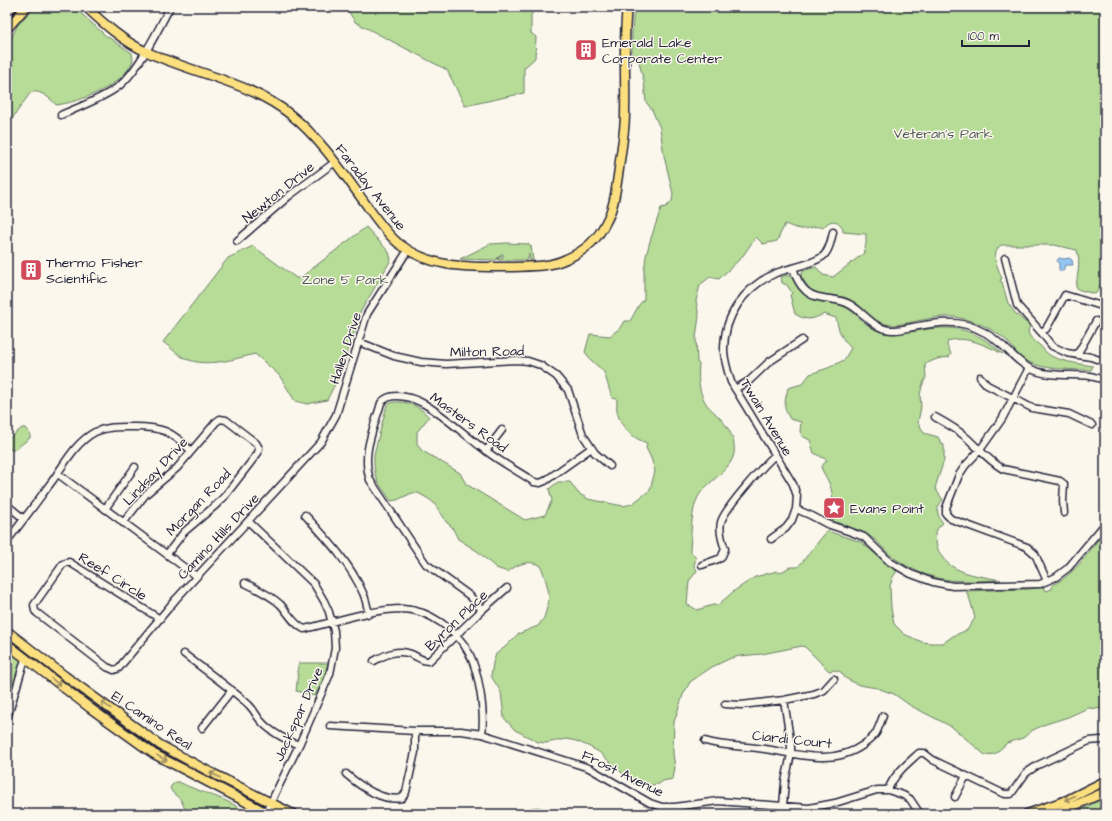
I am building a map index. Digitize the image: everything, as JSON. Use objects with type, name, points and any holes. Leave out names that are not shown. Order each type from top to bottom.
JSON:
[{"type":"main road","points":[[7,13],[12,7]]},
{"type":"main road","points":[[7,29],[26,7]]},
{"type":"main road","name":"Faraday Avenue","points":[[86,7],[115,32],[146,52],[232,83],[272,102],[292,116],[324,148],[386,231],[396,242],[430,261],[466,267],[536,266],[555,264],[566,260],[584,249],[596,238],[606,224],[614,202],[624,129],[626,100],[625,32],[627,7]]},
{"type":"main road","name":"El Camino Real","points":[[7,631],[65,676],[160,745],[293,814]]},
{"type":"main road","name":"El Camino Real","points":[[7,644],[90,708],[154,754],[267,813]]},
{"type":"main road","points":[[1027,814],[1067,800],[1105,781]]},
{"type":"main road","points":[[1052,814],[1105,792]]},
{"type":"street","points":[[61,115],[109,93],[124,82],[146,52],[170,7]]},
{"type":"street","name":"Newton Drive","points":[[237,241],[289,196],[335,162]]},
{"type":"street","name":"Twain Avenue","points":[[796,509],[797,496],[793,484],[731,382],[726,364],[724,347],[726,330],[736,304],[750,289],[777,272],[809,263],[823,256],[829,247],[833,232]]},
{"type":"street","name":"Halley Drive","points":[[336,415],[367,314],[408,250]]},
{"type":"street","points":[[1005,258],[1017,305],[1042,332],[1052,346],[1067,353],[1091,357],[1105,362]]},
{"type":"street","points":[[793,268],[799,284],[807,292],[816,296],[837,299],[849,304],[870,322],[881,328],[896,330],[945,322],[964,324],[981,329],[1003,345],[1020,363],[1041,373],[1091,376],[1105,380]]},
{"type":"street","points":[[1042,332],[1046,329],[1065,295],[1105,307]]},
{"type":"street","points":[[1077,355],[1096,321]]},
{"type":"street","points":[[735,389],[749,381],[769,362],[802,340]]},
{"type":"street","name":"Milton Road","points":[[358,342],[394,356],[421,362],[446,364],[516,360],[528,361],[540,365],[556,376],[568,390],[582,435],[590,449],[610,466]]},
{"type":"street","points":[[1029,368],[1002,419],[980,450],[959,475],[946,508],[946,514],[951,519],[1027,547],[1035,554],[1047,581]]},
{"type":"street","points":[[980,377],[987,385],[1032,408],[1070,414],[1092,425]]},
{"type":"street","name":"Masters Road","points":[[482,610],[470,596],[426,564],[370,480],[367,472],[366,452],[381,403],[384,399],[390,397],[407,397],[426,405],[486,451],[534,482],[540,483],[546,481],[590,449]]},
{"type":"street","name":"Camino Hills Drive","points":[[114,670],[118,668],[196,576],[317,447],[336,415]]},
{"type":"street","points":[[935,417],[953,427],[996,465],[1003,469],[1060,481],[1064,484],[1064,513]]},
{"type":"street","name":"Lindsay Drive","points":[[124,524],[146,494],[177,468],[216,422],[226,420],[256,443],[259,448]]},
{"type":"street","points":[[7,541],[84,439],[95,432],[111,428],[158,428],[176,437],[191,451]]},
{"type":"street","points":[[486,451],[502,430]]},
{"type":"street","name":"Morgan Road","points":[[167,554],[184,532],[224,497],[258,453],[259,448]]},
{"type":"street","points":[[702,565],[722,558],[725,549],[721,538],[721,522],[726,511],[775,454]]},
{"type":"street","points":[[105,509],[134,467]]},
{"type":"street","points":[[58,474],[196,576]]},
{"type":"street","points":[[7,505],[24,518]]},
{"type":"street","points":[[771,539],[786,528],[792,520],[796,509],[827,524],[864,537],[890,562],[911,574],[933,582],[953,586],[1025,585],[1040,584],[1056,578],[1068,568],[1105,524]]},
{"type":"street","points":[[305,515],[332,544],[357,581],[363,593],[369,614]]},
{"type":"street","name":"Jackspar Drive","points":[[248,521],[314,584],[324,601],[334,631],[335,648],[330,674],[299,745],[270,803],[267,813]]},
{"type":"street","name":"Reef Circle","points":[[114,670],[107,667],[35,611],[35,603],[63,564],[66,562],[71,562],[160,619]]},
{"type":"street","points":[[245,583],[265,593],[280,604],[299,627],[304,629],[383,610],[405,609],[429,616],[442,623],[456,635],[468,652],[475,667],[483,714],[482,734]]},
{"type":"street","name":"Byron Place","points":[[374,661],[385,655],[397,652],[410,654],[425,661],[429,661],[507,588]]},
{"type":"street","points":[[184,654],[232,690],[251,707],[261,721],[271,730],[283,738],[299,745]]},
{"type":"street","points":[[7,719],[25,659]]},
{"type":"street","points":[[725,704],[741,705],[784,700],[814,694],[824,690],[834,680]]},
{"type":"street","points":[[202,728],[232,690]]},
{"type":"street","points":[[783,806],[785,782],[790,754],[784,700]]},
{"type":"street","name":"Ciardi Court","points":[[705,741],[717,745],[765,749],[790,754],[821,757],[834,756],[846,754],[858,749],[876,734],[883,716]]},
{"type":"street","name":"Frost Avenue","points":[[330,726],[415,731],[461,731],[482,734],[589,768],[650,803],[662,807],[675,807],[718,801],[819,809],[877,790],[888,790],[910,799],[920,814]]},
{"type":"street","points":[[346,774],[356,782],[380,796],[396,799],[402,798],[406,792],[415,752],[415,731]]},
{"type":"street","points":[[888,790],[891,782],[899,772],[919,753],[924,753],[933,760],[1002,793],[1008,794],[1013,792],[1026,773],[1038,765],[1089,741],[1105,741]]},
{"type":"street","points":[[955,797],[966,776]]},
{"type":"street","points":[[753,803],[753,814]]},
{"type":"green space","points":[[34,7],[74,7],[105,35],[132,53],[133,60],[121,77],[112,84],[101,91],[77,100],[56,105],[43,94],[39,92],[32,92],[7,126],[7,48],[17,26]]},
{"type":"green space","points":[[346,7],[547,7],[546,10],[534,11],[531,15],[531,33],[536,37],[535,58],[524,68],[524,93],[465,106],[447,70],[355,22]]},
{"type":"green space","name":"Veteran's Park","points":[[634,7],[1105,7],[1105,276],[1095,294],[1076,288],[1079,264],[1077,250],[1054,245],[1001,245],[996,252],[995,257],[1002,279],[1000,280],[1002,282],[1008,303],[1015,313],[1030,326],[1028,332],[1030,336],[1051,356],[1068,362],[1093,366],[1091,370],[1056,369],[1031,363],[1023,359],[1007,341],[996,332],[969,320],[947,317],[932,318],[894,325],[886,324],[874,319],[861,307],[849,299],[841,296],[819,294],[813,291],[801,276],[803,271],[816,267],[823,275],[833,277],[864,253],[866,234],[843,232],[840,225],[834,221],[826,224],[823,228],[818,227],[804,229],[785,224],[777,241],[763,244],[756,237],[742,257],[719,279],[710,277],[700,285],[696,301],[699,316],[696,338],[700,388],[708,406],[723,422],[732,436],[734,453],[729,465],[707,486],[696,502],[692,523],[690,551],[696,558],[694,565],[697,571],[689,581],[687,604],[697,610],[718,605],[734,591],[755,577],[777,571],[779,573],[790,567],[798,567],[827,531],[861,542],[897,571],[890,586],[891,608],[894,624],[904,634],[922,642],[943,643],[953,636],[967,630],[975,618],[966,591],[1029,589],[1043,587],[1046,591],[1052,589],[1052,585],[1060,581],[1075,569],[1105,531],[1105,709],[1088,708],[1068,717],[1046,724],[1033,730],[1023,738],[1007,743],[995,754],[985,755],[952,727],[911,706],[894,694],[877,688],[859,685],[845,678],[841,672],[834,670],[829,671],[805,647],[802,646],[762,654],[740,656],[731,658],[712,667],[690,682],[683,695],[674,722],[673,753],[675,768],[673,779],[651,785],[634,784],[599,752],[588,746],[566,739],[546,743],[538,742],[515,730],[504,718],[501,692],[491,676],[493,663],[496,654],[518,634],[538,626],[544,618],[549,594],[541,566],[532,563],[524,563],[508,572],[496,568],[477,551],[458,539],[452,527],[446,522],[433,502],[427,498],[418,493],[412,493],[397,500],[391,501],[378,482],[375,473],[374,454],[387,405],[393,402],[400,402],[416,406],[429,417],[417,432],[417,443],[421,450],[460,473],[466,484],[525,520],[545,515],[552,500],[549,489],[558,482],[570,482],[578,493],[588,499],[623,506],[632,504],[650,490],[655,471],[646,448],[647,443],[633,436],[622,425],[617,413],[617,399],[612,398],[604,372],[585,352],[590,334],[610,336],[620,328],[624,321],[630,321],[644,299],[644,271],[650,241],[661,208],[666,207],[672,201],[673,194],[664,156],[660,128],[652,110],[646,102],[644,82],[639,62],[632,56]]},
{"type":"green space","name":"Zone 5 Park","points":[[366,227],[389,252],[391,260],[355,321],[354,324],[357,328],[350,340],[343,368],[327,400],[307,404],[295,401],[279,375],[255,354],[222,362],[197,362],[183,357],[163,342],[228,258],[253,246],[296,278],[300,278]]},
{"type":"green space","points":[[490,244],[529,244],[531,246],[533,260],[530,260],[529,254],[528,260],[498,260],[499,257],[503,257],[503,254],[498,257],[497,260],[460,259]]},
{"type":"green space","points":[[787,275],[793,279],[803,292],[810,298],[841,305],[854,313],[870,327],[875,329],[884,332],[902,333],[929,329],[953,328],[973,333],[983,338],[1003,354],[969,340],[962,339],[948,341],[947,345],[951,354],[949,357],[937,359],[925,364],[926,377],[920,395],[921,407],[918,422],[924,433],[938,437],[944,445],[944,460],[935,488],[943,500],[940,503],[938,512],[943,523],[935,531],[937,545],[941,555],[947,563],[956,569],[977,576],[1001,580],[958,581],[933,577],[907,566],[893,557],[868,535],[826,517],[833,510],[831,488],[821,467],[827,460],[814,453],[810,440],[802,436],[800,431],[801,422],[790,419],[786,411],[785,401],[788,388],[802,384],[810,374],[828,368],[844,360],[851,348],[841,334],[836,318],[824,314],[816,318],[806,319],[795,314],[790,295],[792,293],[787,285],[782,283],[781,277]]},
{"type":"green space","points":[[22,428],[25,428],[30,434],[30,438],[14,450],[11,450],[7,445],[7,440]]},
{"type":"green space","points":[[7,650],[21,659],[22,665],[7,713]]},
{"type":"green space","points":[[299,663],[328,663],[323,680],[315,696],[296,691]]},
{"type":"green space","points":[[176,782],[224,800],[240,808],[247,814],[187,814],[181,800],[172,792],[170,788]]},
{"type":"green space","points":[[1105,798],[1105,814],[1071,814]]},
{"type":"green space","points":[[537,807],[564,814],[498,814]]},
{"type":"water","points":[[1059,258],[1069,258],[1072,260],[1073,265],[1065,265],[1063,271],[1060,271],[1057,261]]},
{"type":"place","name":"Emerald Lake Corporate Center","points":[[586,50]]},
{"type":"place","name":"Thermo Fisher Scientific","points":[[31,270]]},
{"type":"place","name":"Evans Point","points":[[834,508]]}]
